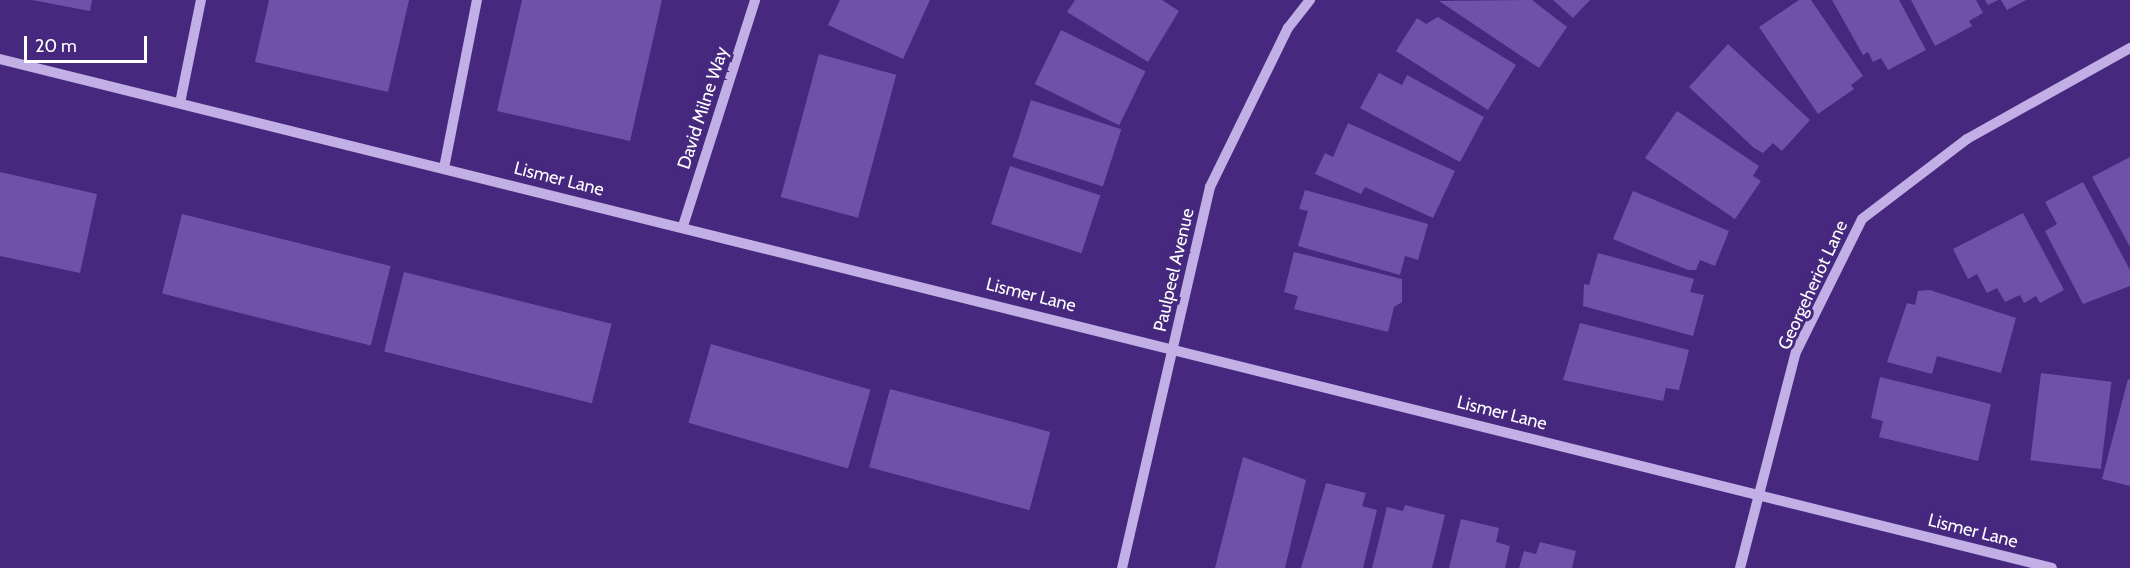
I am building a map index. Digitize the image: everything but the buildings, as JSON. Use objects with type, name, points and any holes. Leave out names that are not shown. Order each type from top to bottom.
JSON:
[{"type":"street","points":[[180,103],[201,0]]},
{"type":"street","points":[[444,168],[477,0]]},
{"type":"street","name":"David Milne Way","points":[[682,226],[755,0]]},
{"type":"street","name":"Paulpeel Avenue","points":[[1122,568],[1210,187],[1288,28],[1310,0]]},
{"type":"street","name":"Georgeheriot Lane","points":[[1740,568],[1796,352],[1862,219],[1967,139],[2130,48]]},
{"type":"street","name":"Lismer Lane","points":[[0,59],[682,226],[2052,568]]}]
